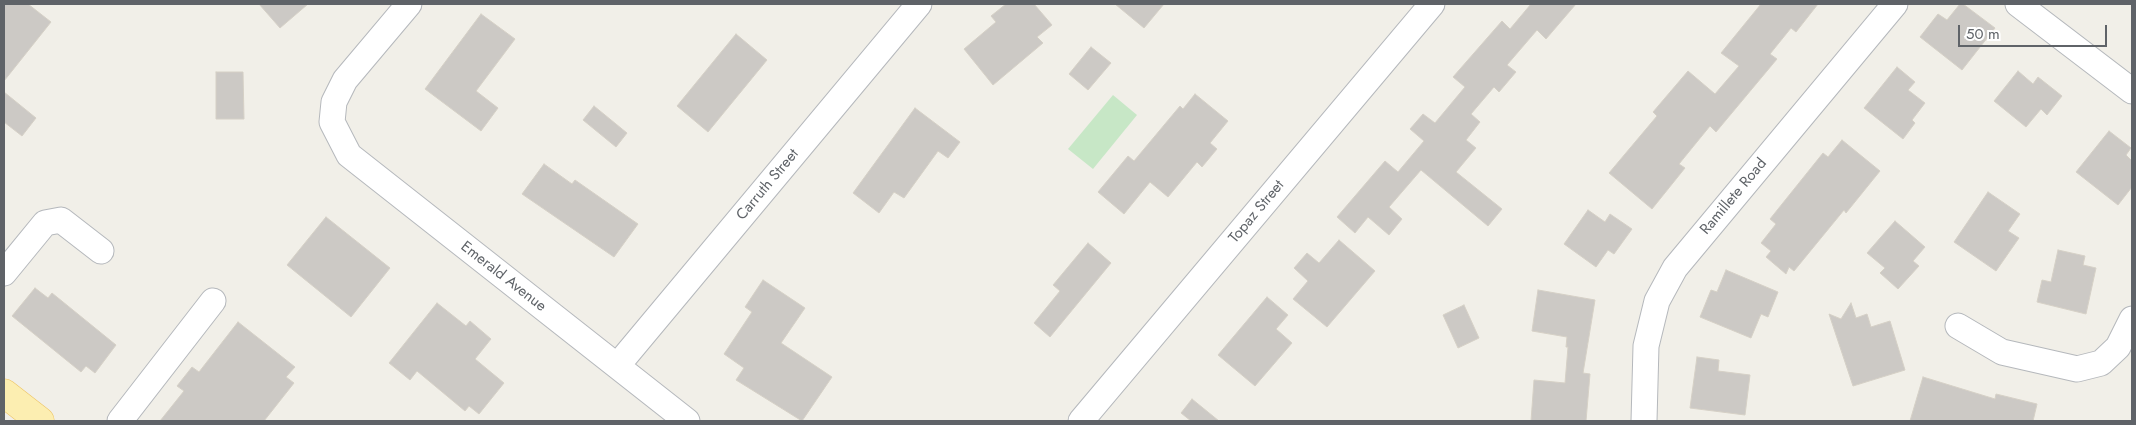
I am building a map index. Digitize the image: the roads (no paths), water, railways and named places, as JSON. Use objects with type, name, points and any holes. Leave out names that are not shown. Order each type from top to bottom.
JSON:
[{"type":"main road","points":[[4,393],[40,421]]},
{"type":"street","name":"Emerald Avenue","points":[[409,4],[345,80],[334,102],[332,122],[349,155],[687,421]]},
{"type":"street","name":"Carruth Street","points":[[617,366],[919,4]]},
{"type":"street","name":"Topaz Street","points":[[1081,421],[1432,4]]},
{"type":"street","name":"Ramillete Road","points":[[1644,421],[1646,346],[1657,301],[1675,268],[1894,4]]},
{"type":"street","points":[[2018,4],[2132,91]]},
{"type":"street","points":[[4,273],[45,222],[60,220],[101,251]]},
{"type":"street","points":[[120,421],[214,301]]},
{"type":"street","points":[[1958,326],[2002,352],[2077,369],[2101,363],[2118,347],[2132,319]]}]
